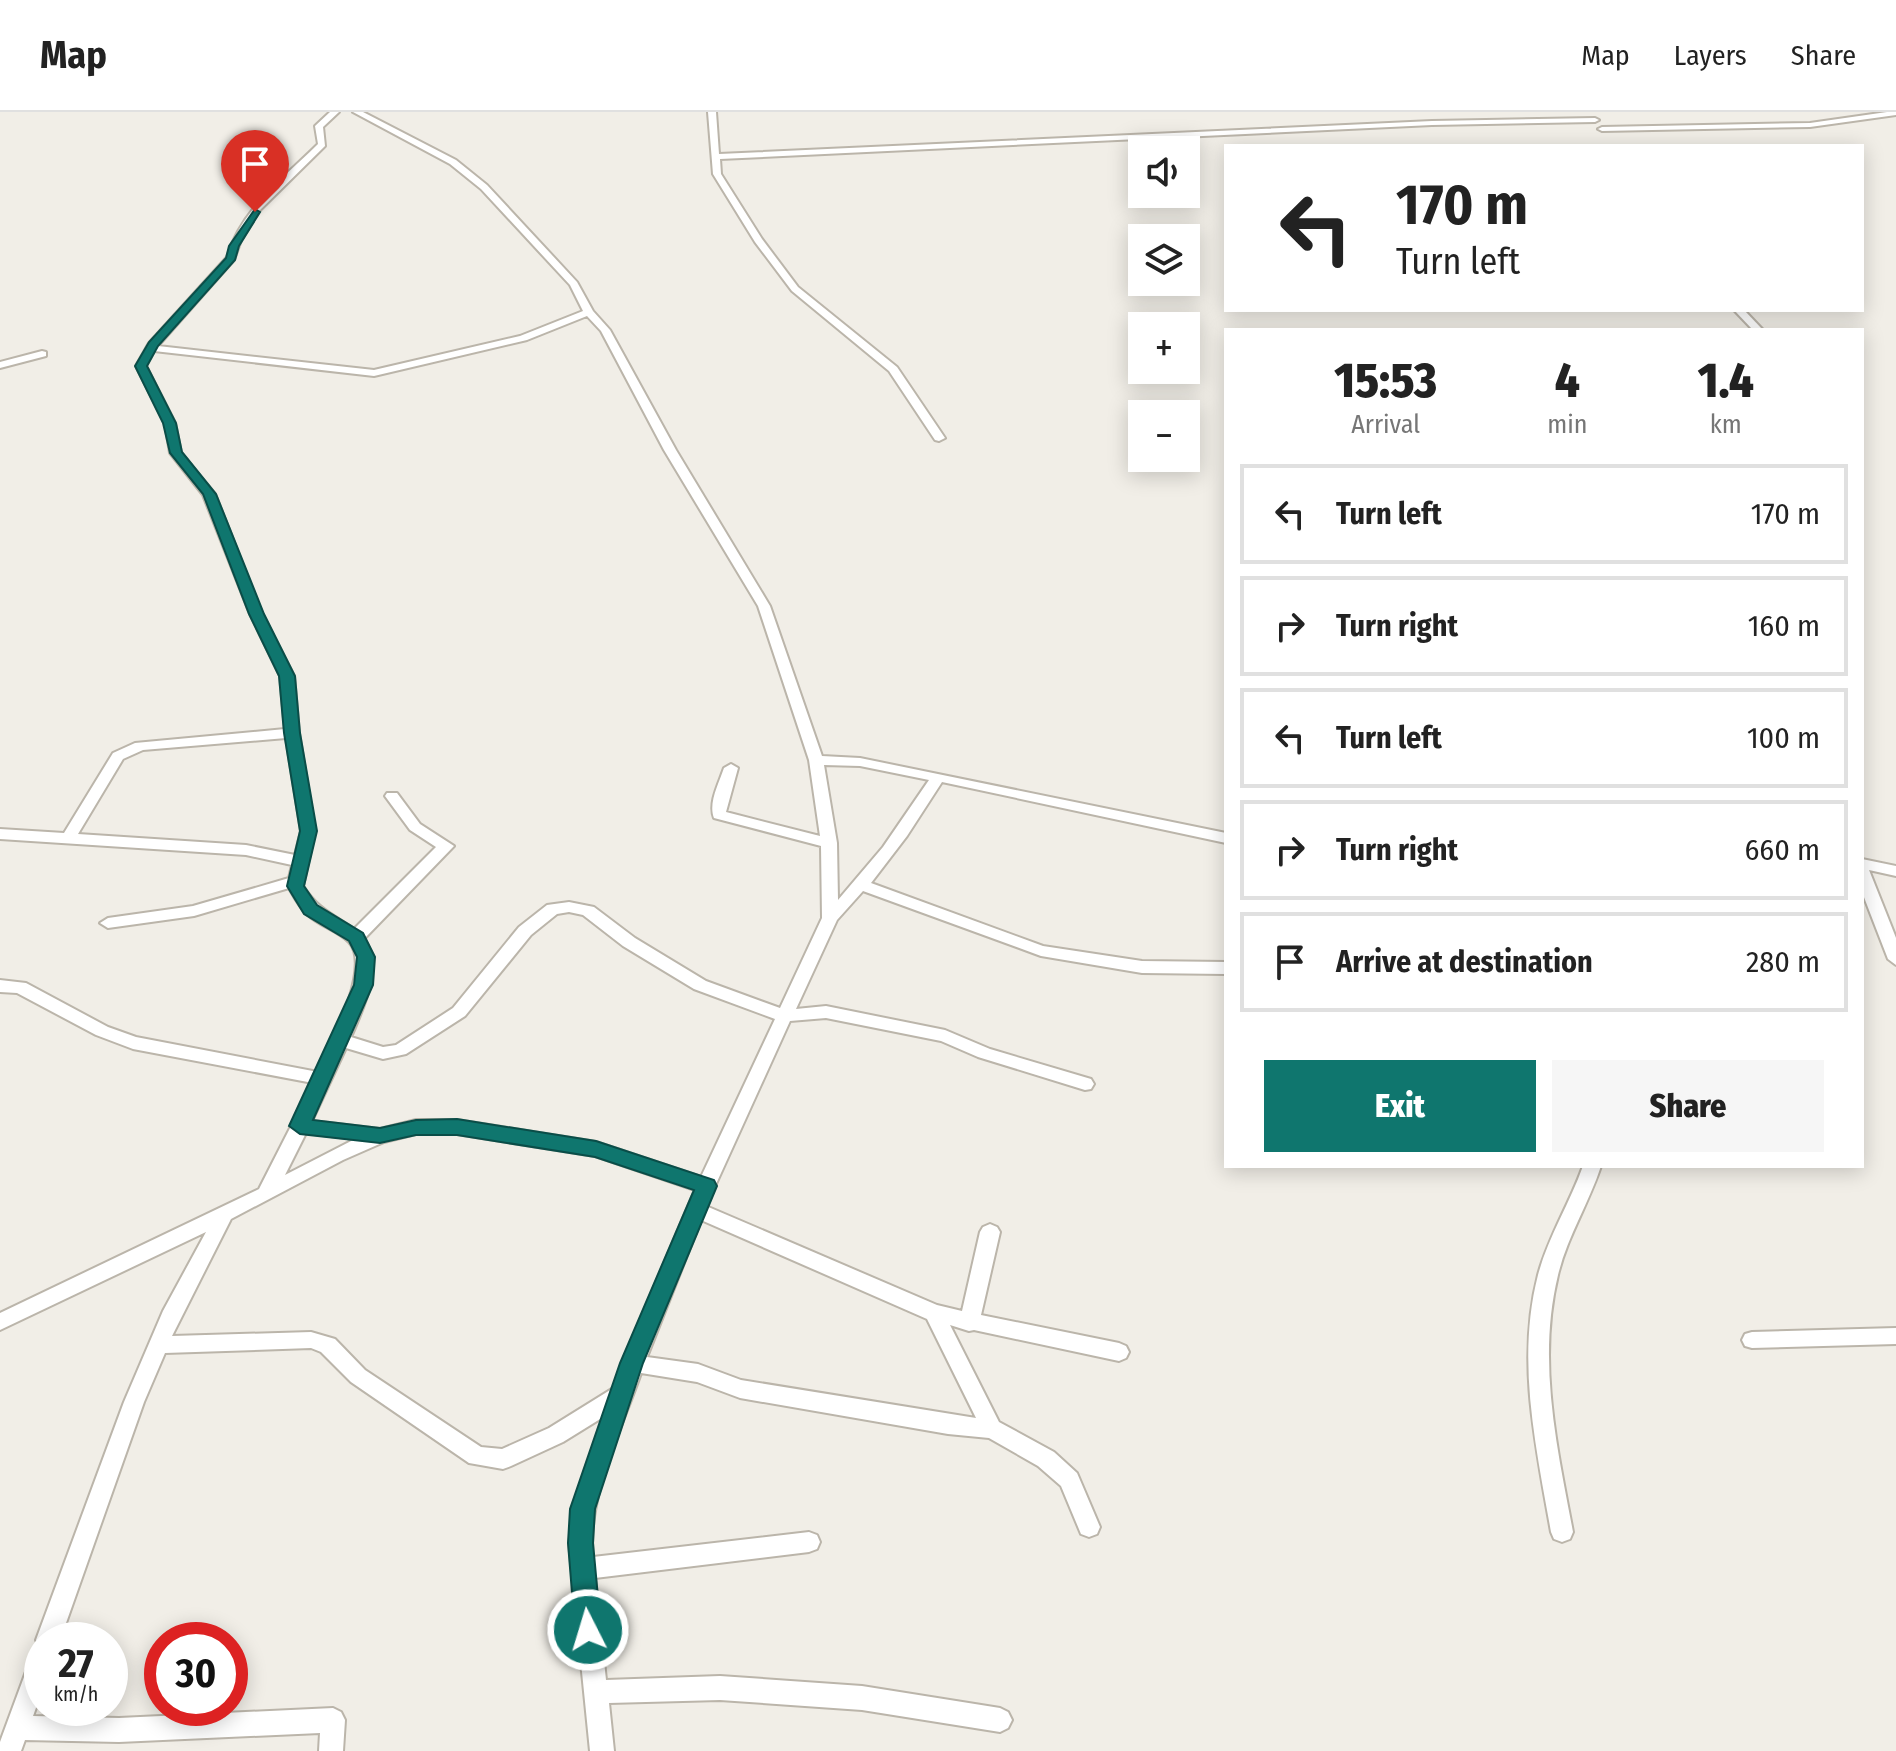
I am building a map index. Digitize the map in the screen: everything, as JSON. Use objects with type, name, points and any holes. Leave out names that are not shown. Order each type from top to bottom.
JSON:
[{"type":"street","points":[[266,1194],[323,1079],[364,985],[366,957],[356,937],[311,910],[295,886],[308,831],[292,733],[287,676],[256,614],[209,494],[176,453],[170,423],[141,366],[151,348],[231,258],[234,246],[272,190],[322,144],[319,126],[335,112]]},
{"type":"street","points":[[357,112],[453,162],[484,187],[574,284],[589,312],[605,330],[670,450],[764,606],[816,760],[829,843],[830,918]]},
{"type":"street","points":[[712,112],[717,174],[758,240],[795,289],[893,369],[939,438]]},
{"type":"street","points":[[1589,112],[1614,143]]},
{"type":"street","points":[[1602,129],[1810,125],[1896,113]]},
{"type":"street","points":[[717,157],[1252,132],[1595,120]]},
{"type":"street","points":[[1252,132],[1263,138],[1266,144]]},
{"type":"street","points":[[151,348],[374,373],[523,338],[589,312]]},
{"type":"street","points":[[1741,312],[1756,328]]},
{"type":"street","points":[[0,365],[42,354]]},
{"type":"street","points":[[70,836],[118,756],[128,750],[292,733]]},
{"type":"street","points":[[816,760],[860,762],[1224,838]]},
{"type":"street","points":[[731,768],[718,808],[719,815],[829,843]]},
{"type":"street","points":[[602,1751],[582,1569],[583,1509],[632,1363],[706,1186],[830,918],[862,885],[917,813],[938,777]]},
{"type":"street","points":[[356,937],[446,846],[415,827],[392,796]]},
{"type":"street","points":[[0,834],[70,836],[246,850],[299,861]]},
{"type":"street","points":[[1864,864],[1896,871]]},
{"type":"street","points":[[1864,877],[1896,959]]},
{"type":"street","points":[[108,923],[194,911],[296,881]]},
{"type":"street","points":[[862,885],[1041,951],[1142,967],[1224,968]]},
{"type":"street","points":[[340,1040],[383,1053],[400,1050],[459,1012],[525,931],[561,907],[588,911],[629,942],[700,985],[785,1016],[826,1012],[945,1036],[984,1053],[1085,1084]]},
{"type":"street","points":[[0,986],[20,987],[102,1031],[133,1043],[323,1079]]},
{"type":"street","points":[[300,1126],[380,1136]]},
{"type":"street","points":[[0,1322],[380,1136],[416,1127],[457,1127],[596,1149],[706,1186]]},
{"type":"street","points":[[1562,1532],[1538,1395],[1535,1339],[1548,1273],[1591,1168]]},
{"type":"street","points":[[696,1210],[934,1313],[969,1323],[1119,1352]]},
{"type":"street","points":[[55,1622],[134,1402],[158,1345],[224,1215]]},
{"type":"street","points":[[969,1323],[990,1232]]},
{"type":"street","points":[[934,1313],[992,1429]]},
{"type":"street","points":[[1752,1340],[1896,1336]]},
{"type":"street","points":[[158,1345],[311,1340],[328,1345],[358,1376],[417,1417],[477,1456],[503,1459],[556,1435],[624,1393]]},
{"type":"street","points":[[632,1363],[698,1373],[740,1389],[948,1425],[992,1429],[1046,1459],[1069,1480],[1089,1527]]},
{"type":"street","points":[[582,1569],[809,1542]]},
{"type":"street","points":[[594,1692],[720,1688],[862,1698],[1000,1720]]},
{"type":"street","points":[[24,1709],[13,1740],[119,1730],[333,1720],[331,1751]]},
{"type":"route","points":[[255,212],[234,246],[231,258],[153,345],[141,366],[170,423],[176,453],[209,494],[256,614],[287,676],[292,733],[308,831],[295,886],[311,910],[356,937],[366,957],[364,985],[300,1126],[380,1136],[416,1127],[457,1127],[596,1149],[706,1186],[632,1363],[583,1509],[580,1543],[588,1630]]}]
